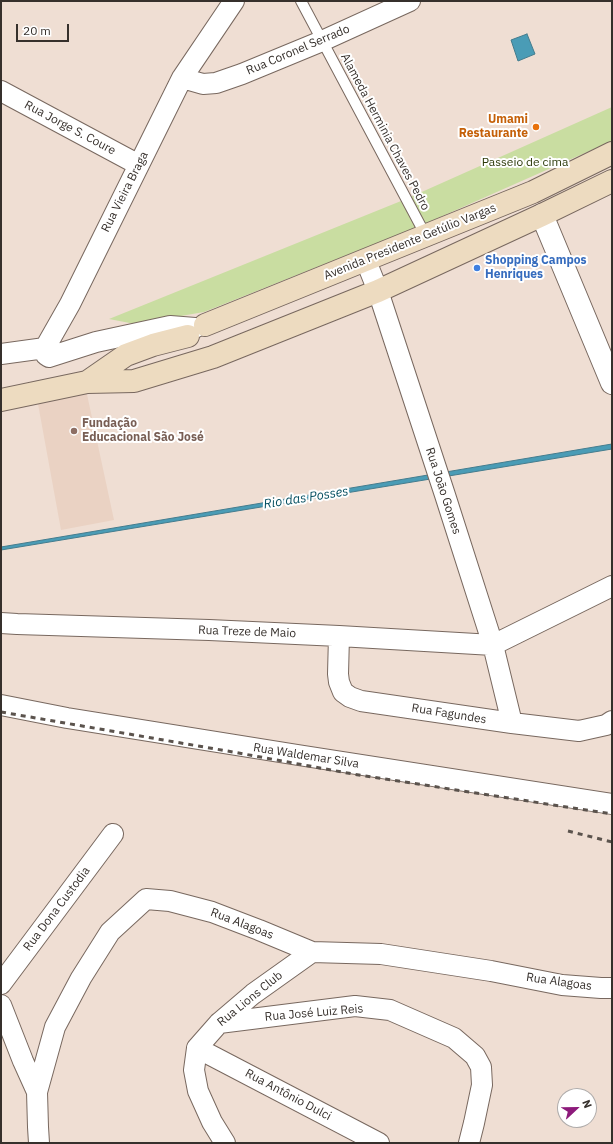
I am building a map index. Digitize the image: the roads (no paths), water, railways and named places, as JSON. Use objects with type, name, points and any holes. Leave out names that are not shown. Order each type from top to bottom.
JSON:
[{"type":"main road","name":"Avenida Presidente Getúlio Vargas","points":[[87,382],[126,355],[196,330],[533,192],[612,154]]},
{"type":"main road","points":[[542,215],[546,203],[556,192],[580,174],[612,154]]},
{"type":"main road","name":"Avenida Presidente Getúlio Vargas","points":[[1,400],[87,382],[134,381],[208,358],[378,291],[612,181]]},
{"type":"main road","points":[[215,329],[221,338],[220,349],[208,358],[193,356],[187,347],[196,330],[215,329]]},
{"type":"street","name":"Rua Vieira Braga","points":[[45,348],[70,304],[182,78],[234,1]]},
{"type":"street","name":"Rua Coronel Serrado","points":[[182,78],[202,84],[216,83],[322,40],[410,1]]},
{"type":"street","name":"Rua Jorge S. Coure","points":[[1,91],[139,165]]},
{"type":"street","points":[[542,215],[612,383]]},
{"type":"street","name":"Rua João Gomes","points":[[366,261],[378,291],[445,495],[492,646],[512,723]]},
{"type":"street","points":[[1,354],[45,348],[46,355],[49,357],[96,342],[170,326],[196,330]]},
{"type":"street","points":[[492,646],[612,586]]},
{"type":"street","name":"Rua Treze de Maio","points":[[1,623],[339,636],[492,646]]},
{"type":"street","name":"Rua Fagundes","points":[[339,636],[339,682],[343,692],[350,697],[361,701],[512,723],[579,731],[606,725],[612,721]]},
{"type":"street","name":"Rua Waldemar Silva","points":[[1,705],[67,718],[612,804]]},
{"type":"street","name":"Rua Dona Custodia","points":[[1,984],[113,834]]},
{"type":"street","name":"Rua Alagoas","points":[[39,1143],[37,1092],[55,1027],[81,978],[110,932],[146,899],[170,900],[212,912],[312,952],[380,954],[491,971],[562,985],[612,988]]},
{"type":"street","name":"Rua Lions Club","points":[[197,1048],[218,1023],[253,994],[312,952]]},
{"type":"street","points":[[1,1005],[37,1092]]},
{"type":"street","name":"Rua José Luiz Reis","points":[[218,1023],[355,1006],[390,1010],[454,1038],[475,1056],[481,1067],[482,1085],[469,1143]]},
{"type":"street","points":[[197,1048],[194,1070],[198,1091],[212,1122],[225,1143]]},
{"type":"street","name":"Rua Antônio Dulci","points":[[197,1048],[379,1143]]},
{"type":"lane","name":"Alameda Herminia Chaves Pedro","points":[[301,1],[426,236]]},
{"type":"water","points":[[527,34],[535,54],[518,61],[511,40]]},
{"type":"water","name":"Rio das Posses","points":[[612,444],[612,449],[1,550],[1,547]]},
{"type":"railway","points":[[1,712],[353,774],[612,814]]},
{"type":"railway","points":[[568,831],[612,842]]},
{"type":"place","name":"Umami Restaurante","points":[[536,127]]},
{"type":"place","name":"Shopping Campos Henriques","points":[[477,268]]},
{"type":"place","name":"Fundação Educacional São José","points":[[74,431]]},
{"type":"park label","name":"Passeio de cima","points":[[525,163]]}]
